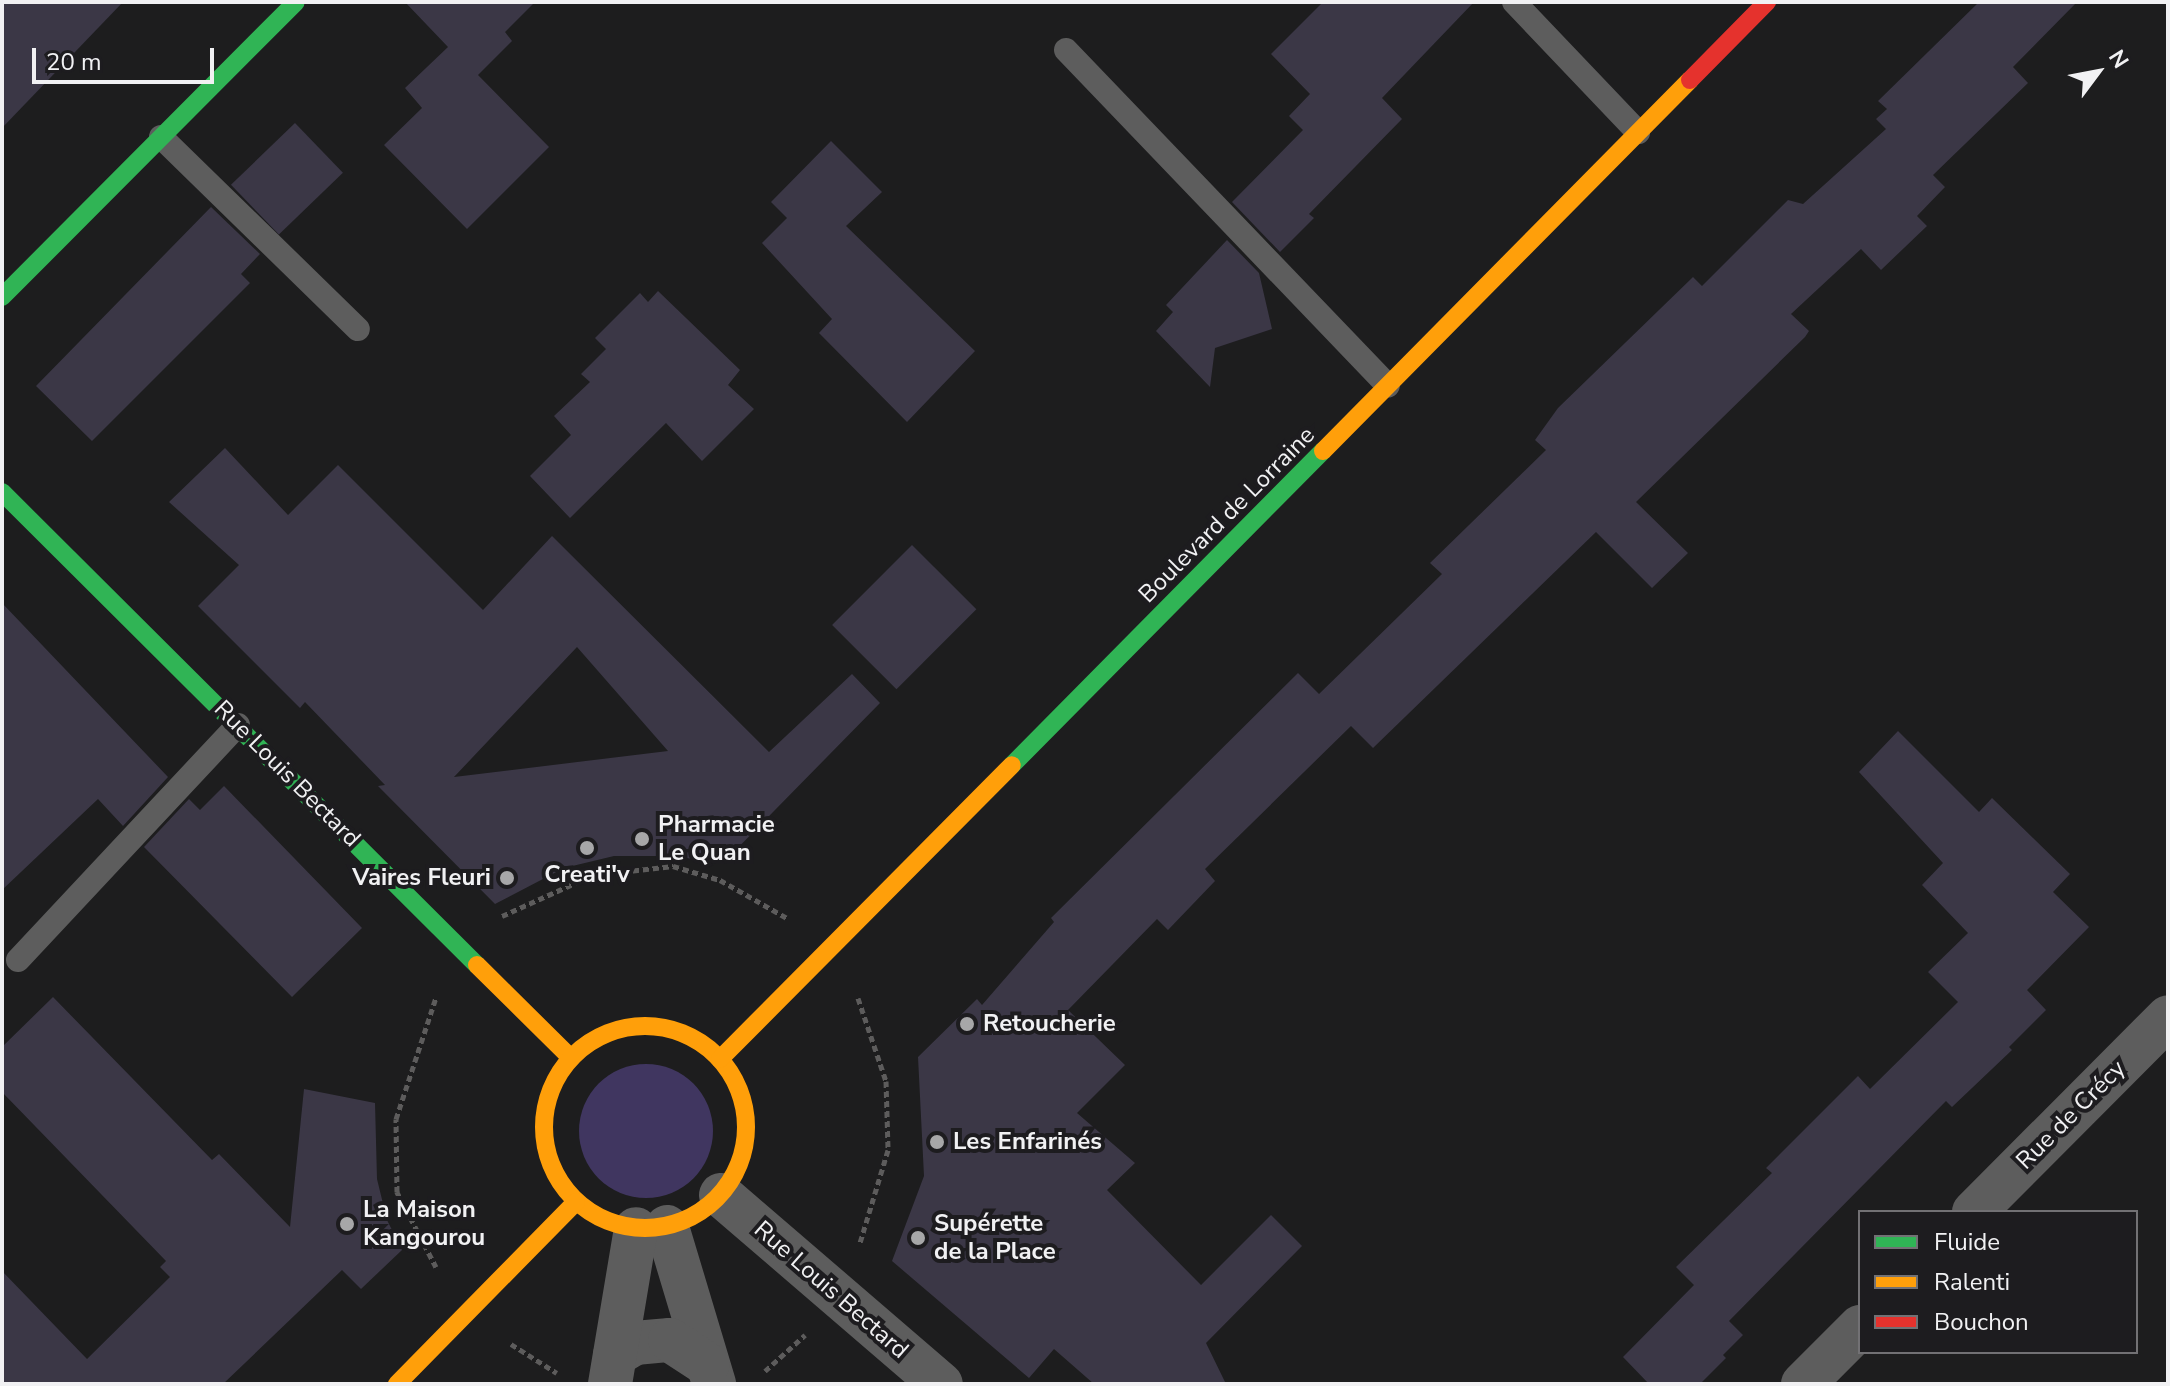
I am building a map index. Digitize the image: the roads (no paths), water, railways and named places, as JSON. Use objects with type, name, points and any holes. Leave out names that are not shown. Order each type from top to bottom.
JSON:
[{"type":"main road","points":[[2,297],[296,2]]},
{"type":"main road","name":"Boulevard de Lorraine","points":[[720,1059],[1767,2]]},
{"type":"main road","name":"Rue Louis Bectard","points":[[2,492],[570,1057]]},
{"type":"main road","points":[[629,1026],[662,1027],[693,1038],[720,1059],[737,1084],[746,1142],[737,1170],[721,1195],[697,1215],[652,1228],[604,1221],[576,1202],[555,1177],[545,1147],[543,1115],[553,1084],[570,1057],[607,1033],[629,1026]]},
{"type":"main road","points":[[397,1384],[576,1202]]},
{"type":"street","name":"Rue de Crécy","points":[[1976,1210],[2168,1017]]},
{"type":"street","name":"Rue Louis Bectard","points":[[721,1195],[941,1384]]},
{"type":"street","points":[[599,1372],[652,1228]]},
{"type":"street","points":[[652,1228],[711,1375]]},
{"type":"street","points":[[1803,1384],[1858,1329]]},
{"type":"street","points":[[599,1372],[635,1343],[670,1340],[711,1375]]},
{"type":"lane","points":[[1514,2],[1638,132]]},
{"type":"lane","points":[[1066,50],[1388,386]]},
{"type":"lane","points":[[161,137],[358,329]]},
{"type":"lane","points":[[18,960],[238,725]]},
{"type":"place","name":"Pharmacie Le Quan","points":[[642,839]]},
{"type":"place","name":"Creati'v","points":[[587,848]]},
{"type":"place","name":"Vaires Fleuri","points":[[507,878]]},
{"type":"place","name":"Retoucherie","points":[[967,1024]]},
{"type":"place","name":"Les Enfarinés","points":[[937,1142]]},
{"type":"place","name":"La Maison Kangourou","points":[[347,1224]]},
{"type":"place","name":"Supérette de la Place","points":[[918,1238]]}]
